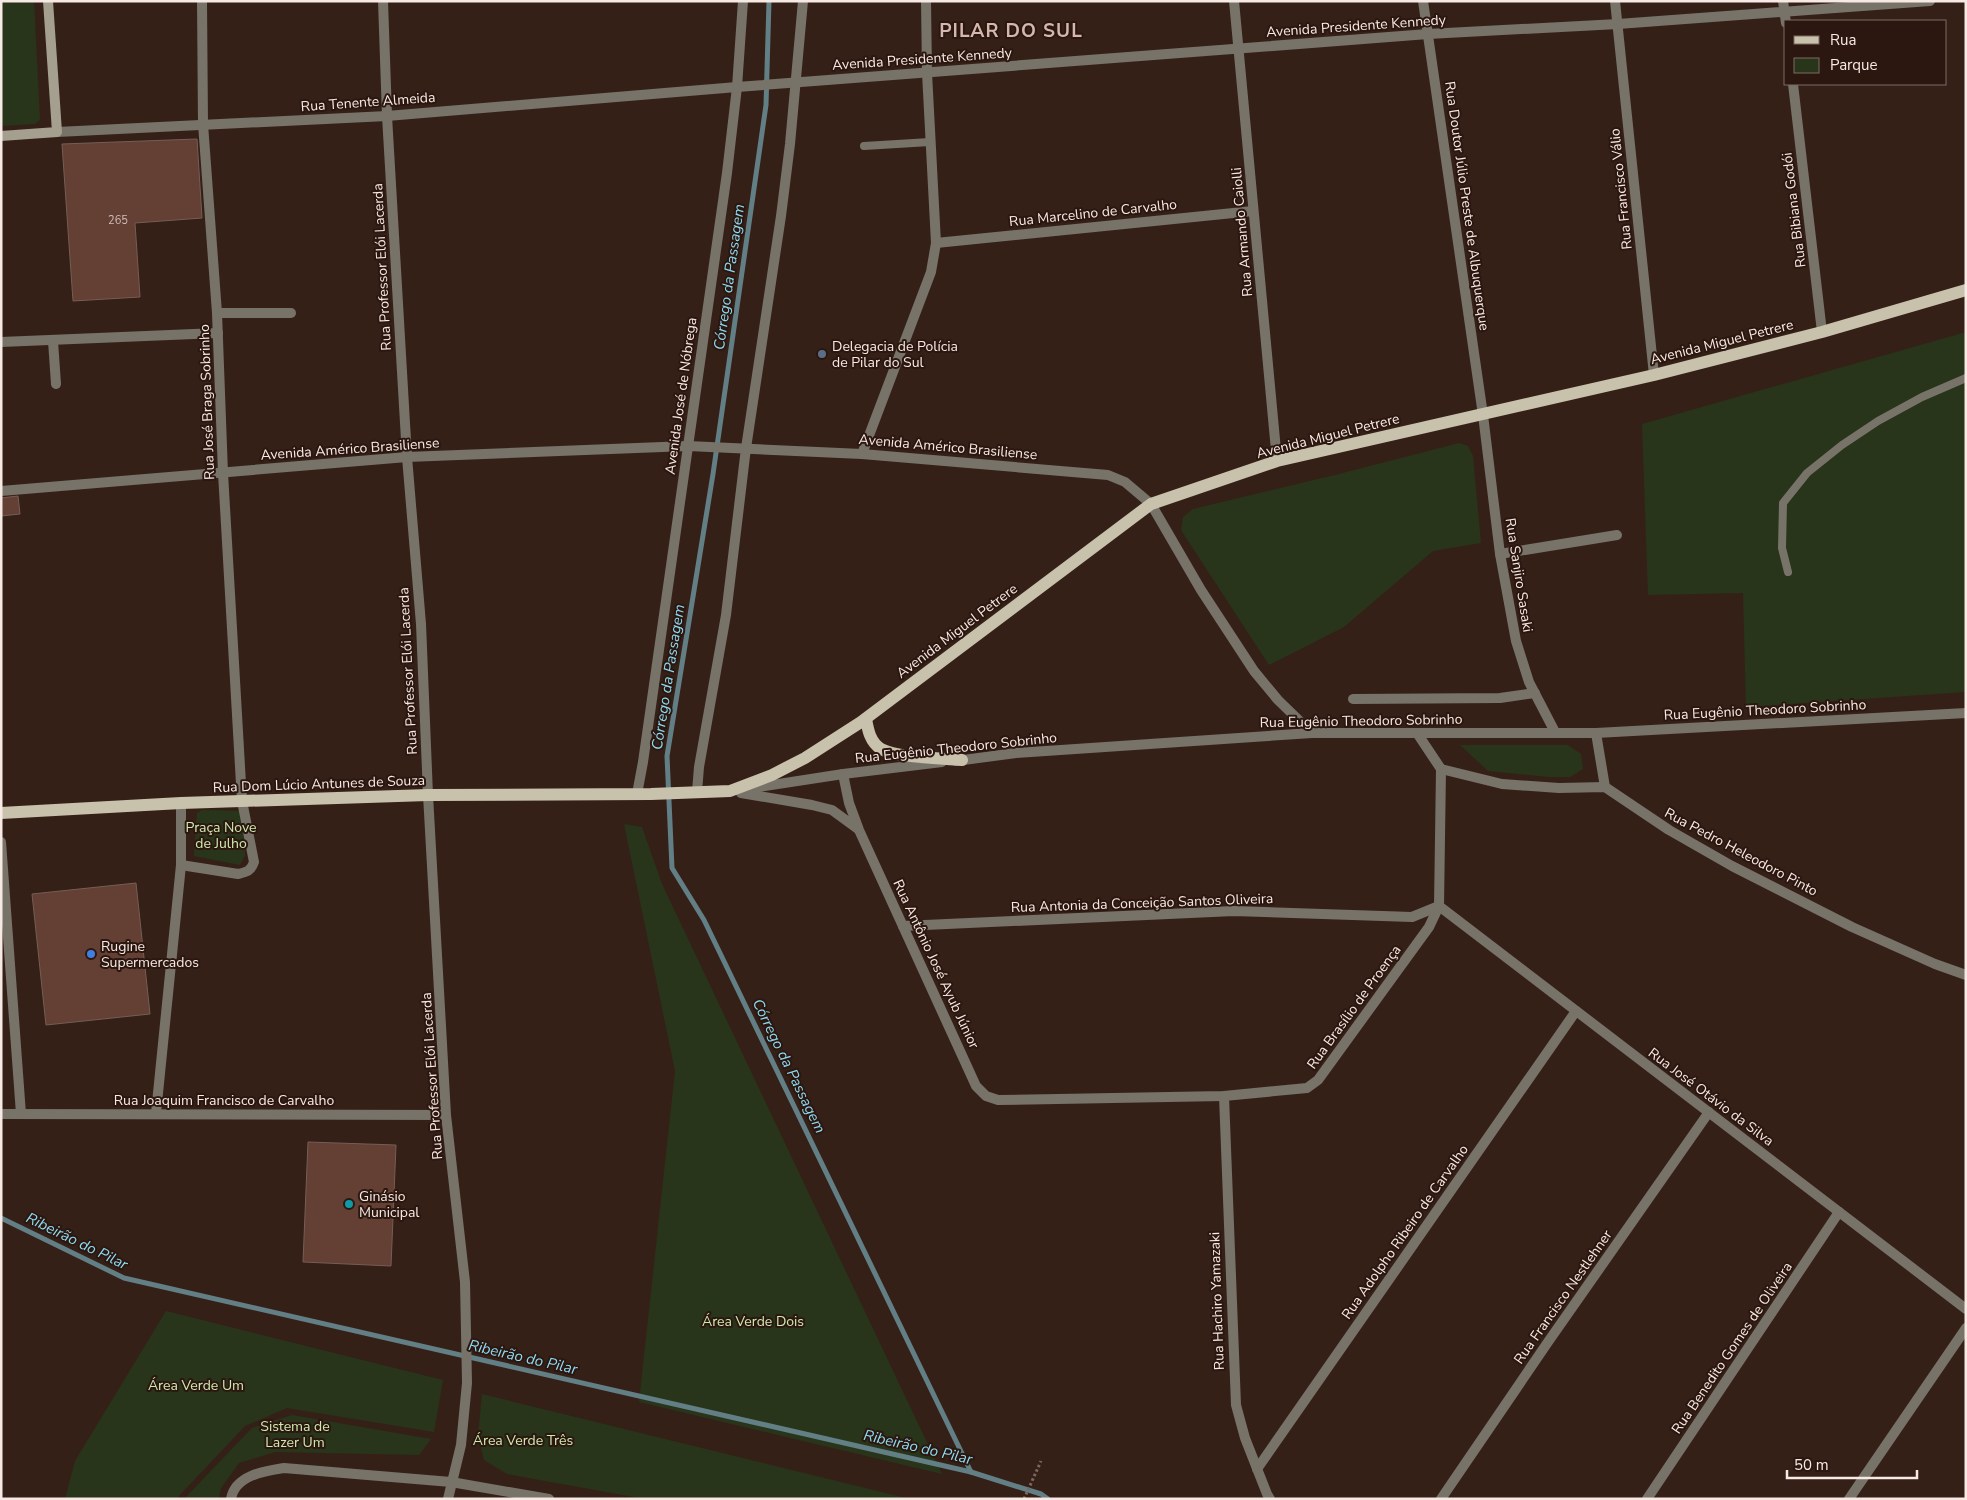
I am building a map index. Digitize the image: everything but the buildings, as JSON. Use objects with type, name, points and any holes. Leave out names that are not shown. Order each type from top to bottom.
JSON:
[{"type":"main road","points":[[48,1],[57,132]]},
{"type":"main road","name":"Rua Tenente Almeida","points":[[1,136],[57,132]]},
{"type":"main road","name":"Avenida Miguel Petrere","points":[[651,794],[730,791],[772,775],[805,758],[866,719],[1152,504],[1277,461],[1654,375],[1822,332],[1966,290]]},
{"type":"main road","points":[[866,719],[868,733],[881,749],[896,754],[962,760]]},
{"type":"main road","name":"Rua Dom Lúcio Antunes de Souza","points":[[1,813],[181,803],[428,795],[651,794]]},
{"type":"street","name":"Rua José Braga Sobrinho","points":[[202,1],[203,124],[217,313],[223,473],[242,801]]},
{"type":"street","name":"Rua Professor Elói Lacerda","points":[[383,1],[387,116],[407,457],[420,624],[446,1115],[465,1282],[467,1383],[460,1445],[451,1482]]},
{"type":"street","name":"Avenida José de Nóbrega","points":[[637,794],[716,251],[737,87],[743,1]]},
{"type":"street","points":[[692,792],[700,767],[726,615],[746,448],[781,216],[790,144],[803,1]]},
{"type":"street","points":[[862,454],[930,272],[936,243],[926,73],[926,1]]},
{"type":"street","name":"Rua Armando Caiolli","points":[[1234,1],[1277,461]]},
{"type":"street","name":"Rua Doutor Júlio Preste de Albuquerque","points":[[1423,1],[1483,415]]},
{"type":"street","name":"Rua Francisco Válio","points":[[1616,1],[1654,375]]},
{"type":"street","points":[[1783,1],[1785,18]]},
{"type":"street","name":"Avenida Presidente Kennedy","points":[[737,87],[1428,34],[1785,18],[1930,1]]},
{"type":"street","name":"Rua Bibiana Godói","points":[[1793,85],[1822,332]]},
{"type":"street","name":"Rua Tenente Almeida","points":[[57,132],[387,116],[737,87]]},
{"type":"street","name":"Rua Marcelino de Carvalho","points":[[936,243],[1253,211]]},
{"type":"street","points":[[217,313],[291,313]]},
{"type":"street","points":[[1,342],[218,333]]},
{"type":"street","points":[[53,341],[56,384]]},
{"type":"street","name":"Rua Sanjiro Sasaki","points":[[1483,415],[1500,554],[1516,641],[1535,693],[1554,732]]},
{"type":"street","name":"Avenida Américo Brasiliense","points":[[1,491],[407,457],[688,446],[862,454],[1108,475],[1125,482],[1152,504]]},
{"type":"street","points":[[1152,504],[1201,590],[1254,671],[1278,700],[1312,733]]},
{"type":"street","points":[[1500,554],[1617,535]]},
{"type":"street","points":[[1353,698],[1500,698],[1535,693]]},
{"type":"street","name":"Rua Eugênio Theodoro Sobrinho","points":[[730,791],[843,774],[1016,754],[1312,733],[1596,733],[1966,713]]},
{"type":"street","points":[[1416,733],[1442,770],[1502,784],[1559,788],[1605,787],[1596,733]]},
{"type":"street","name":"Rua Brasílio de Proença","points":[[998,1100],[1224,1096],[1307,1088],[1318,1080],[1429,927],[1439,906],[1442,770]]},
{"type":"street","name":"Rua Antônio José Ayub Júnior","points":[[843,774],[849,803],[859,830],[976,1086],[986,1096],[998,1100]]},
{"type":"street","name":"Rua Pedro Heleodoro Pinto","points":[[1605,787],[1668,830],[1732,866],[1852,927],[1935,964],[1966,975]]},
{"type":"street","name":"Rua Antônio José Ayub Júnior","points":[[730,791],[832,810],[859,830]]},
{"type":"street","points":[[181,866],[238,874],[252,869],[254,862],[242,801]]},
{"type":"street","points":[[156,1113],[181,866],[181,803]]},
{"type":"street","points":[[1,842],[21,1114]]},
{"type":"street","name":"Rua Antonia da Conceição Santos Oliveira","points":[[903,926],[1234,911],[1412,917],[1439,906]]},
{"type":"street","name":"Rua José Otávio da Silva","points":[[1439,906],[1966,1309]]},
{"type":"street","name":"Rua Adolpho Ribeiro de Carvalho","points":[[1257,1469],[1576,1010]]},
{"type":"street","name":"Rua Hachiro Yamazaki","points":[[1224,1096],[1236,1405],[1245,1438],[1266,1494],[1270,1499]]},
{"type":"street","name":"Rua Francisco Nestlehner","points":[[1441,1499],[1709,1112]]},
{"type":"street","name":"Rua Joaquim Francisco de Carvalho","points":[[1,1114],[446,1115]]},
{"type":"street","name":"Rua Benedito Gomes de Oliveira","points":[[1647,1499],[1839,1212]]},
{"type":"street","points":[[1848,1499],[1966,1328]]},
{"type":"street","points":[[231,1499],[232,1494],[243,1480],[259,1472],[284,1468],[451,1482],[548,1499]]},
{"type":"street","points":[[448,1499],[451,1482]]},
{"type":"lane","points":[[864,146],[930,142]]},
{"type":"lane","points":[[1788,572],[1782,548],[1783,503],[1807,473],[1842,445],[1878,421],[1922,397],[1966,378]]},
{"type":"path","points":[[1024,1499],[1041,1461]]},
{"type":"green space","points":[[1,1],[34,1],[40,120],[35,124],[1,126]]},
{"type":"green space","points":[[1966,332],[1966,692],[1746,707],[1743,593],[1648,595],[1642,424]]},
{"type":"green space","points":[[1459,443],[1468,446],[1473,456],[1481,543],[1433,551],[1344,627],[1269,665],[1181,530],[1183,517],[1193,509]]},
{"type":"green space","points":[[1460,745],[1568,745],[1581,754],[1583,769],[1570,777],[1549,777],[1488,771]]},
{"type":"green space","name":"Praça Nove de Julho","points":[[203,810],[243,811],[246,814],[245,855],[240,865],[194,856],[197,813]]},
{"type":"green space","name":"Área Verde Dois","points":[[624,824],[642,827],[662,884],[942,1474],[639,1402],[675,1071]]},
{"type":"green space","name":"Área Verde Um","points":[[166,1311],[443,1380],[434,1432],[287,1408],[245,1426],[176,1499],[65,1499],[75,1461]]},
{"type":"green space","name":"Área Verde Três","points":[[482,1394],[910,1499],[645,1499],[507,1474],[484,1460],[478,1435]]},
{"type":"green space","name":"Sistema de Lazer Um","points":[[292,1415],[431,1439],[419,1455],[275,1452],[239,1463],[221,1488],[219,1499],[184,1499],[252,1428]]},
{"type":"waterway","name":"Córrego da Passagem","points":[[769,1],[766,105],[713,474],[667,756],[672,868],[704,920],[971,1472]]},
{"type":"waterway","name":"Ribeirão do Pilar","points":[[1,1218],[124,1278],[971,1472],[1041,1494],[1048,1499]]},
{"type":"place","name":"Delegacia de Polícia de Pilar do Sul","points":[[822,354]]},
{"type":"place","name":"Rugine Supermercados","points":[[91,954]]},
{"type":"place","name":"Ginásio Municipal","points":[[349,1204]]},
{"type":"district","name":"PILAR DO SUL","points":[[1011,31]]}]
